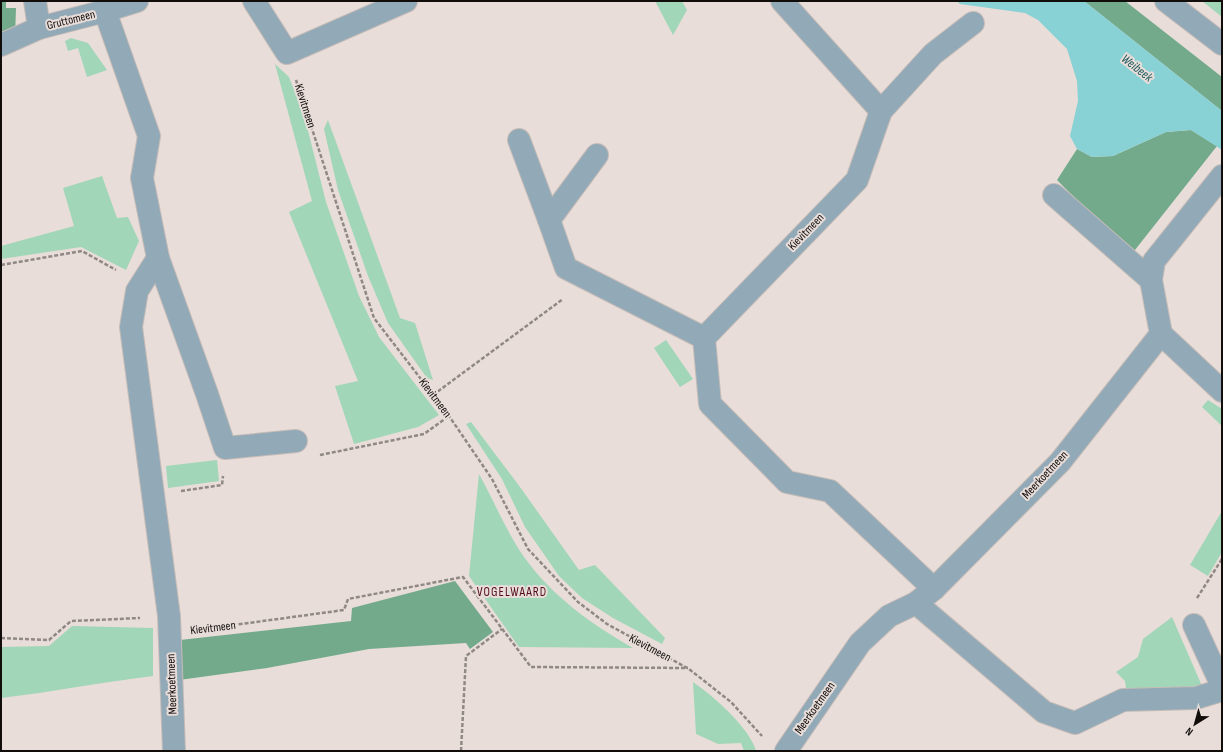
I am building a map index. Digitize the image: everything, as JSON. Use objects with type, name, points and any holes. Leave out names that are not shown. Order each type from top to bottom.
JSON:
[{"type":"street","name":"Gruttomeen","points":[[35,1],[38,28],[105,11]]},
{"type":"street","points":[[137,1],[105,11],[149,136],[142,178],[158,258],[225,448],[296,441]]},
{"type":"street","points":[[254,1],[287,52],[406,1]]},
{"type":"street","points":[[782,1],[882,110]]},
{"type":"street","points":[[1166,1],[1222,44]]},
{"type":"street","name":"Kievitmeen","points":[[704,338],[857,180],[882,110],[933,54],[973,23]]},
{"type":"street","points":[[1,45],[38,28]]},
{"type":"street","points":[[519,140],[566,268],[704,338],[710,404],[787,482],[830,491],[934,589]]},
{"type":"street","points":[[549,220],[597,155]]},
{"type":"street","points":[[1222,176],[1154,261],[1151,280],[1161,334],[1222,391]]},
{"type":"street","points":[[1054,195],[1151,280]]},
{"type":"street","points":[[158,258],[137,291],[131,327],[169,616]]},
{"type":"street","name":"Meerkoetmeen","points":[[786,751],[860,643],[889,616],[916,604],[934,589],[1060,462],[1161,334]]},
{"type":"street","points":[[916,604],[1044,712],[1076,723],[1123,700],[1196,698],[1222,690]]},
{"type":"street","name":"Meerkoetmeen","points":[[169,616],[174,751]]},
{"type":"street","points":[[1194,624],[1222,686]]},
{"type":"path","name":"Kievitmeen","points":[[287,52],[374,318],[449,416],[492,479],[528,548],[578,602],[607,624],[689,668],[731,702],[766,740]]},
{"type":"path","points":[[1,265],[82,251],[141,285]]},
{"type":"path","points":[[433,395],[589,279]]},
{"type":"path","points":[[296,441],[314,456],[424,434],[449,416]]},
{"type":"path","points":[[153,495],[222,486],[225,448]]},
{"type":"path","points":[[1194,624],[1188,612],[1222,559]]},
{"type":"path","name":"Kievitmeen","points":[[169,616],[180,632],[344,610],[348,599],[463,577],[531,667],[689,668]]},
{"type":"path","points":[[1,638],[49,640],[71,621],[169,616]]},
{"type":"path","points":[[461,751],[466,656],[502,629]]},
{"type":"green space","points":[[1,1],[6,1],[6,8],[16,8],[15,38],[1,31]]},
{"type":"green space","points":[[655,1],[682,1],[687,10],[673,35]]},
{"type":"green space","points":[[1084,1],[1125,1],[1222,77],[1222,111]]},
{"type":"green space","points":[[1202,1],[1222,1],[1222,17]]},
{"type":"green space","points":[[71,38],[88,43],[107,70],[87,77],[78,48],[68,51],[65,41]]},
{"type":"green space","points":[[275,64],[289,77],[305,119],[326,202],[359,296],[379,337],[439,415],[418,427],[354,444],[335,386],[358,381],[289,212],[312,201]]},
{"type":"green space","points":[[328,120],[400,318],[415,323],[433,380],[427,378],[388,323],[368,276],[338,190],[324,129]]},
{"type":"green space","points":[[1191,130],[1217,146],[1131,255],[1057,180],[1077,149],[1092,157],[1113,156],[1166,132]]},
{"type":"green space","points":[[102,176],[117,218],[128,217],[139,241],[126,270],[81,247],[1,259],[1,246],[74,226],[63,188]]},
{"type":"green space","points":[[666,340],[693,379],[680,387],[654,348]]},
{"type":"green space","points":[[1208,400],[1222,409],[1222,426],[1202,407]]},
{"type":"green space","points":[[471,422],[520,487],[579,570],[595,565],[665,638],[662,644],[613,618],[582,598],[559,576],[525,527],[502,479],[466,424]]},
{"type":"green space","points":[[217,460],[219,481],[168,488],[166,466]]},
{"type":"green space","points":[[479,474],[511,537],[524,557],[547,585],[588,619],[633,648],[519,647],[469,576]]},
{"type":"green space","points":[[1222,511],[1222,552],[1208,576],[1190,565]]},
{"type":"green space","points":[[455,581],[493,632],[470,649],[466,643],[369,649],[267,668],[179,680],[180,640],[351,621],[352,608]]},
{"type":"green space","points":[[1172,617],[1202,686],[1127,694],[1125,681],[1116,672],[1138,657],[1143,639]]},
{"type":"green space","points":[[72,626],[153,628],[153,676],[1,698],[1,647],[49,646]]},
{"type":"green space","points":[[693,682],[720,703],[738,722],[746,732],[756,751],[744,751],[741,743],[718,744],[696,734]]},
{"type":"water","name":"Weibeek","points":[[957,1],[1084,1],[1222,111],[1222,150],[1191,130],[1166,132],[1113,156],[1092,157],[1077,149],[1070,136],[1078,101],[1077,81],[1067,49],[1038,20],[1025,13],[960,4]]},
{"type":"district","name":"VOGELWAARD","points":[[512,592]]}]
